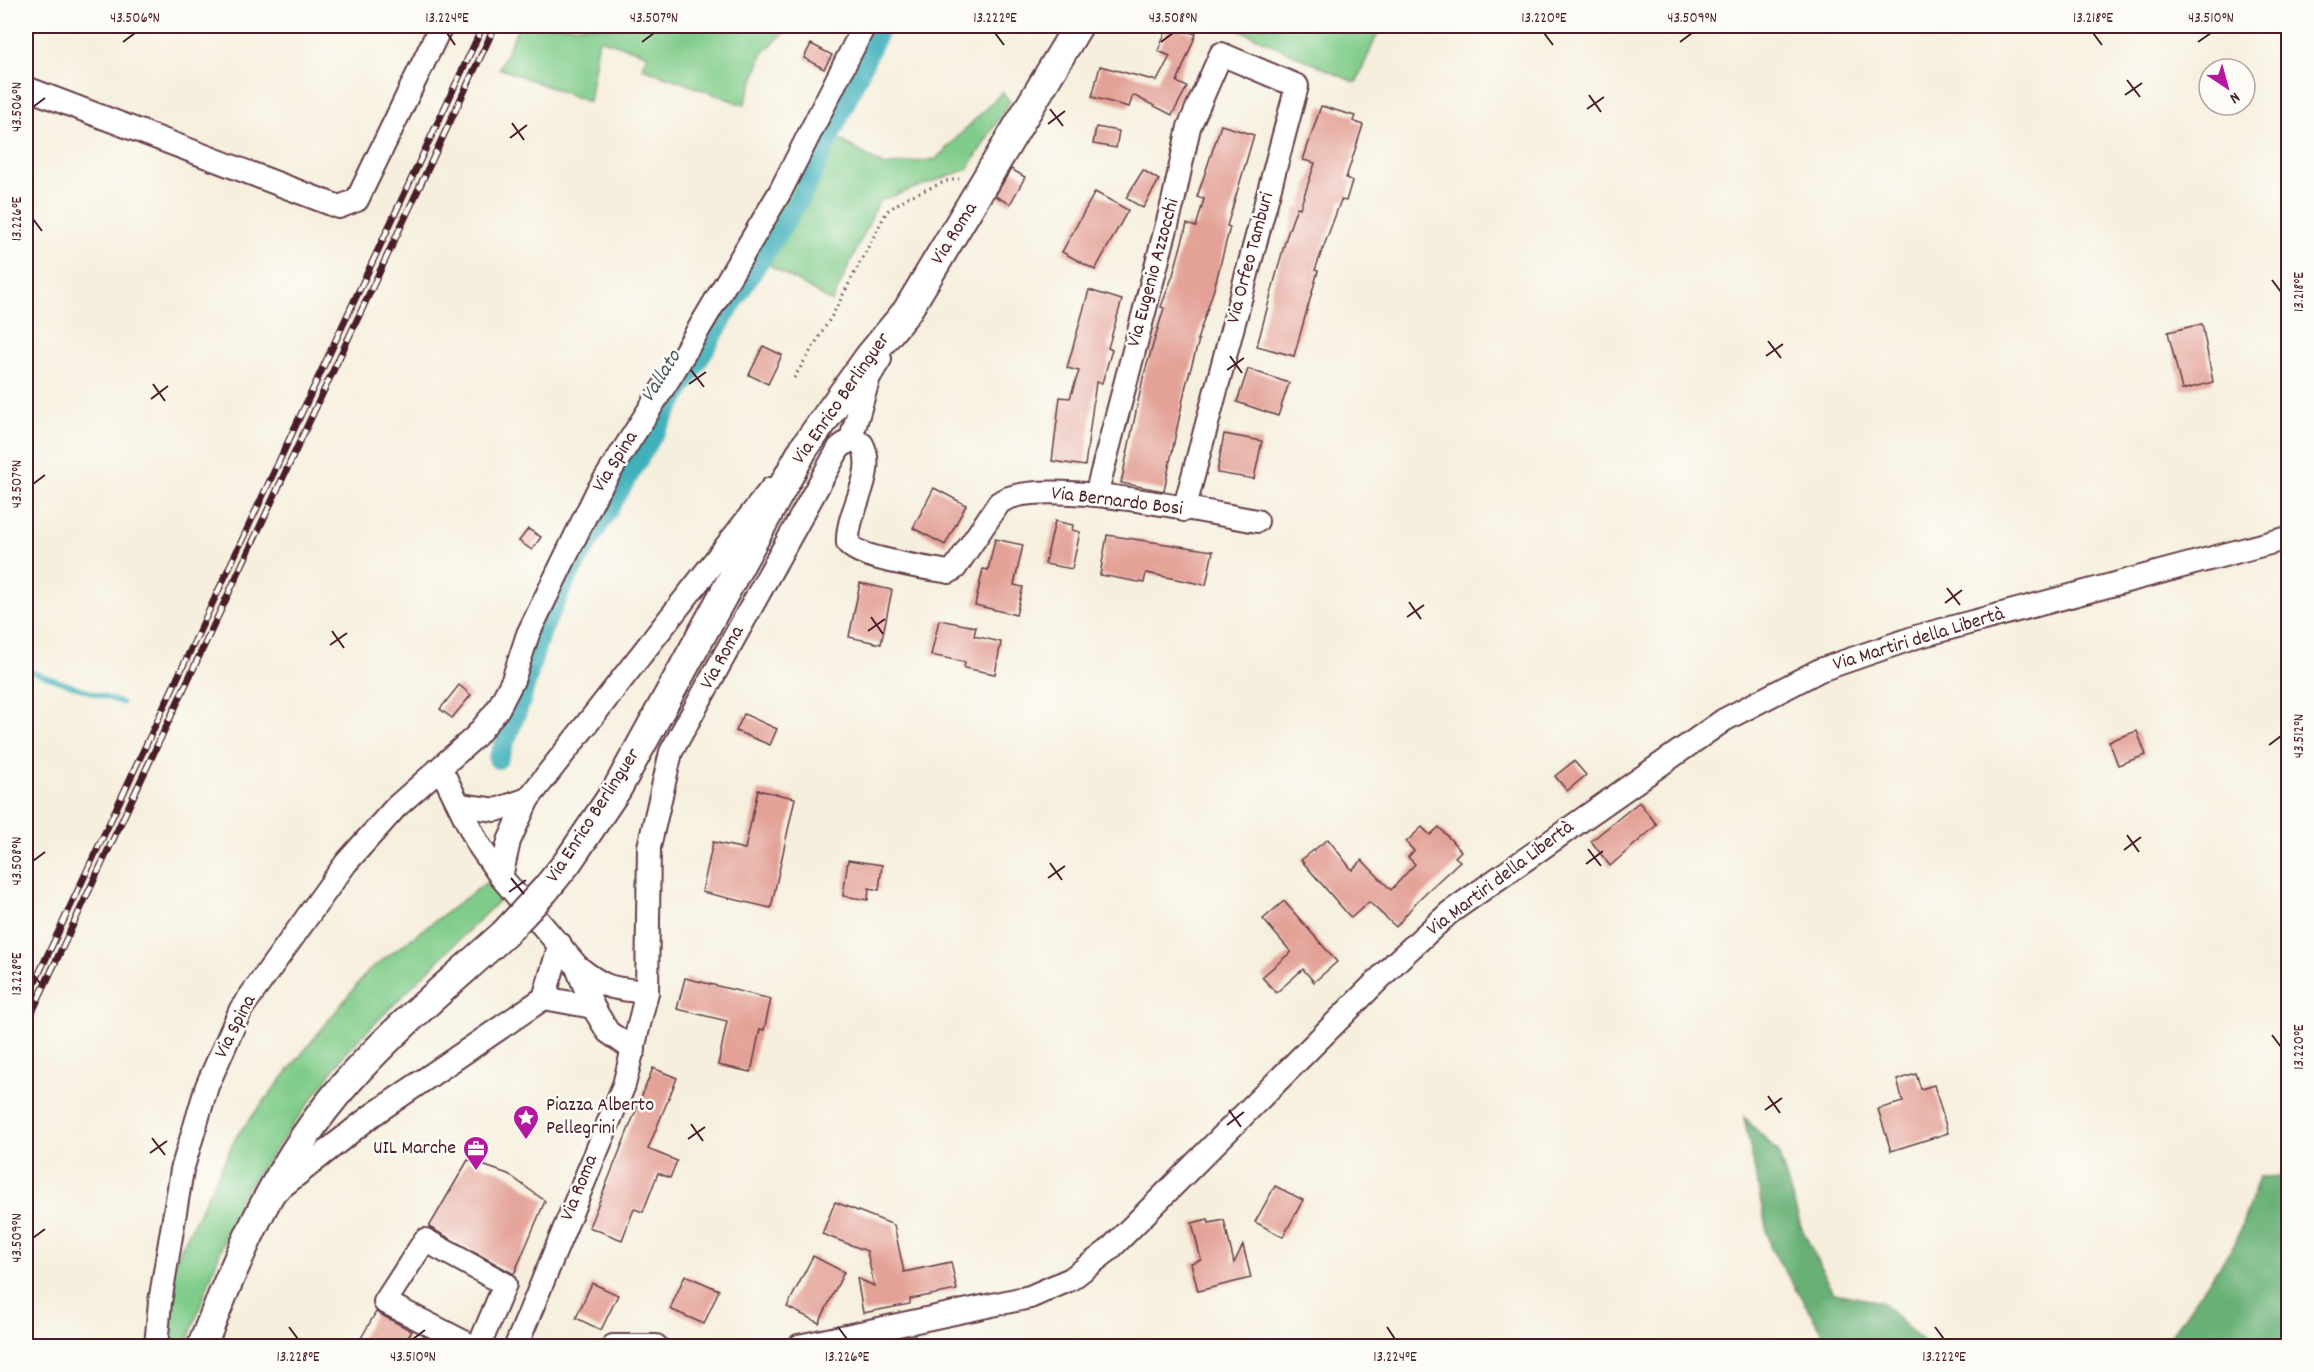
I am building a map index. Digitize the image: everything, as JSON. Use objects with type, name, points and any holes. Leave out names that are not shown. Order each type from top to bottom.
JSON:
[{"type":"main road","name":"Via Roma","points":[[907,311],[987,182],[1078,26]]},
{"type":"main road","name":"Via Enrico Berlinguer","points":[[202,1347],[236,1260],[266,1199],[303,1138],[347,1082],[395,1032],[504,934],[567,863],[616,789],[804,448],[869,357],[907,311]]},
{"type":"street","points":[[26,88],[339,207],[357,200],[441,26]]},
{"type":"street","name":"Via Spina","points":[[156,1347],[160,1302],[182,1170],[207,1086],[242,1009],[345,862],[396,807],[476,736],[498,709],[513,680],[528,634],[597,492],[675,369],[780,192],[864,26]]},
{"type":"street","name":"Via Eugenio Azzocchi","points":[[1096,495],[1173,202],[1189,127],[1221,54]]},
{"type":"street","name":"Via Orfeo Tamburi","points":[[1184,510],[1297,86],[1221,54]]},
{"type":"street","name":"Via Roma","points":[[516,1347],[624,1085],[634,1050],[647,992],[649,847],[671,752],[839,448],[851,439],[869,377],[907,311]]},
{"type":"street","name":"Via Bernardo Bosi","points":[[851,439],[862,444],[867,460],[848,543],[857,552],[949,572],[962,560],[999,504],[1008,496],[1030,492],[1096,495],[1257,521]]},
{"type":"street","points":[[501,877],[509,841],[528,799],[804,448]]},
{"type":"street","name":"Via Martiri della Libertà","points":[[799,1347],[1030,1297],[1071,1279],[1109,1250],[1397,961],[1449,914],[1724,720],[1820,670],[1916,637],[2289,538]]},
{"type":"street","points":[[441,769],[478,844],[501,877],[576,965],[600,985],[616,990],[647,992]]},
{"type":"street","points":[[460,805],[496,810],[528,799]]},
{"type":"street","points":[[266,1199],[371,1116],[544,998],[560,944]]},
{"type":"street","points":[[576,965],[593,1007],[608,1032],[634,1050]]},
{"type":"street","points":[[544,998],[593,1007]]},
{"type":"street","points":[[472,1347],[385,1302],[425,1240],[505,1284],[479,1347]]},
{"type":"street","points":[[613,1347],[656,1347]]},
{"type":"path","points":[[794,378],[833,314],[887,211],[908,197],[947,181],[973,177],[987,182]]},
{"type":"green space","points":[[519,26],[767,26],[785,32],[763,53],[744,105],[642,68],[647,54],[599,39],[589,102],[499,68]]},
{"type":"green space","points":[[1231,26],[1381,26],[1356,83]]},
{"type":"green space","points":[[1002,92],[1010,101],[968,169],[879,201],[832,302],[766,263],[747,258],[818,130],[844,142],[884,166],[936,159]]},
{"type":"green space","points":[[487,882],[502,897],[347,1051],[239,1199],[186,1346],[166,1346],[175,1261],[238,1134],[368,971]]},
{"type":"green space","points":[[1744,1117],[1778,1152],[1802,1229],[1834,1293],[1881,1302],[1927,1346],[1831,1346],[1770,1247]]},
{"type":"green space","points":[[2288,1176],[2288,1346],[2163,1346],[2235,1244],[2259,1177]]},
{"type":"building","points":[[1168,26],[1196,34],[1177,82],[1187,87],[1172,115],[1133,95],[1129,107],[1092,97],[1100,66],[1157,81],[1170,56],[1158,51]]},
{"type":"building","points":[[811,44],[832,55],[824,69],[804,58]]},
{"type":"building","points":[[1321,106],[1355,116],[1353,121],[1363,125],[1346,178],[1352,181],[1346,201],[1341,200],[1315,270],[1318,271],[1294,356],[1257,346],[1286,238],[1297,207],[1300,208],[1315,163],[1303,160]]},
{"type":"building","points":[[1221,125],[1254,135],[1227,226],[1230,227],[1214,289],[1197,340],[1199,340],[1186,385],[1164,491],[1121,483],[1143,378],[1164,308],[1161,307],[1173,275],[1187,224],[1196,227],[1204,199],[1197,197]]},
{"type":"building","points":[[1096,127],[1119,131],[1116,148],[1093,144]]},
{"type":"building","points":[[1011,169],[1025,177],[1010,204],[995,196]]},
{"type":"building","points":[[1143,170],[1159,180],[1143,208],[1126,198]]},
{"type":"building","points":[[1095,192],[1128,210],[1095,270],[1062,252]]},
{"type":"building","points":[[1089,290],[1122,300],[1108,348],[1112,350],[1102,383],[1096,382],[1085,466],[1052,461],[1060,397],[1070,398],[1079,371],[1067,368]]},
{"type":"building","points":[[2202,324],[2213,382],[2182,390],[2168,332]]},
{"type":"building","points":[[763,346],[782,355],[768,384],[749,375]]},
{"type":"building","points":[[1248,369],[1289,383],[1278,416],[1237,402]]},
{"type":"building","points":[[1224,434],[1262,441],[1254,479],[1217,473]]},
{"type":"building","points":[[934,488],[966,505],[945,545],[913,528]]},
{"type":"building","points":[[1055,521],[1073,525],[1072,530],[1080,532],[1072,569],[1045,564]]},
{"type":"building","points":[[528,529],[541,537],[532,550],[519,541]]},
{"type":"building","points":[[1107,535],[1213,551],[1206,585],[1146,573],[1144,583],[1100,575]]},
{"type":"building","points":[[995,539],[1023,545],[1014,585],[1023,587],[1016,615],[975,605],[983,569],[988,570]]},
{"type":"building","points":[[860,583],[892,590],[881,644],[849,637]]},
{"type":"building","points":[[939,620],[976,627],[974,636],[1001,642],[995,674],[964,668],[965,662],[931,655]]},
{"type":"building","points":[[459,685],[471,695],[452,718],[440,709]]},
{"type":"building","points":[[744,714],[777,729],[770,745],[736,731]]},
{"type":"building","points":[[2137,731],[2146,755],[2118,765],[2109,741]]},
{"type":"building","points":[[1574,761],[1586,775],[1567,791],[1555,776]]},
{"type":"building","points":[[758,790],[795,798],[771,908],[702,892],[713,842],[745,849]]},
{"type":"building","points":[[1639,802],[1657,825],[1610,866],[1591,841]]},
{"type":"building","points":[[1422,827],[1430,835],[1439,827],[1461,851],[1455,857],[1460,861],[1418,900],[1396,927],[1369,902],[1351,918],[1301,860],[1328,839],[1352,870],[1362,860],[1391,890],[1415,864],[1408,857],[1414,851],[1406,842]]},
{"type":"building","points":[[848,860],[882,865],[879,890],[869,888],[868,900],[843,896]]},
{"type":"building","points":[[1284,901],[1337,962],[1314,982],[1303,969],[1276,993],[1262,977],[1291,952],[1263,919]]},
{"type":"building","points":[[685,978],[771,999],[764,1030],[760,1029],[751,1072],[718,1065],[727,1021],[677,1009]]},
{"type":"building","points":[[653,1068],[677,1078],[648,1149],[677,1161],[670,1178],[658,1173],[643,1212],[634,1209],[622,1240],[589,1227]]},
{"type":"building","points":[[1916,1074],[1921,1089],[1934,1085],[1948,1133],[1891,1151],[1878,1109],[1903,1102],[1897,1080]]},
{"type":"building","points":[[468,1160],[508,1174],[545,1201],[514,1274],[429,1227]]},
{"type":"building","points":[[1275,1186],[1303,1200],[1283,1237],[1255,1222]]},
{"type":"building","points":[[835,1202],[894,1225],[904,1272],[951,1262],[957,1290],[910,1299],[910,1304],[863,1313],[857,1278],[874,1286],[867,1251],[822,1234]]},
{"type":"building","points":[[1208,1219],[1209,1223],[1224,1220],[1234,1263],[1243,1245],[1251,1278],[1198,1291],[1191,1263],[1201,1260],[1192,1223]]},
{"type":"building","points":[[813,1256],[844,1272],[819,1323],[787,1307]]},
{"type":"building","points":[[685,1275],[719,1290],[704,1324],[670,1309]]},
{"type":"building","points":[[592,1283],[618,1295],[601,1330],[576,1318]]},
{"type":"building","points":[[376,1312],[412,1331],[402,1347],[356,1347]]},
{"type":"waterway","name":"Vallato","points":[[498,759],[520,704],[539,637],[567,578],[733,302],[804,192],[881,26]]},
{"type":"waterway","points":[[26,670],[122,703]]},
{"type":"railway","points":[[26,1001],[483,26]]},
{"type":"railway","points":[[26,1025],[495,26]]},
{"type":"place","name":"Piazza Alberto Pellegrini","points":[[526,1141]]},
{"type":"place","name":"UIL Marche","points":[[476,1172]]}]
